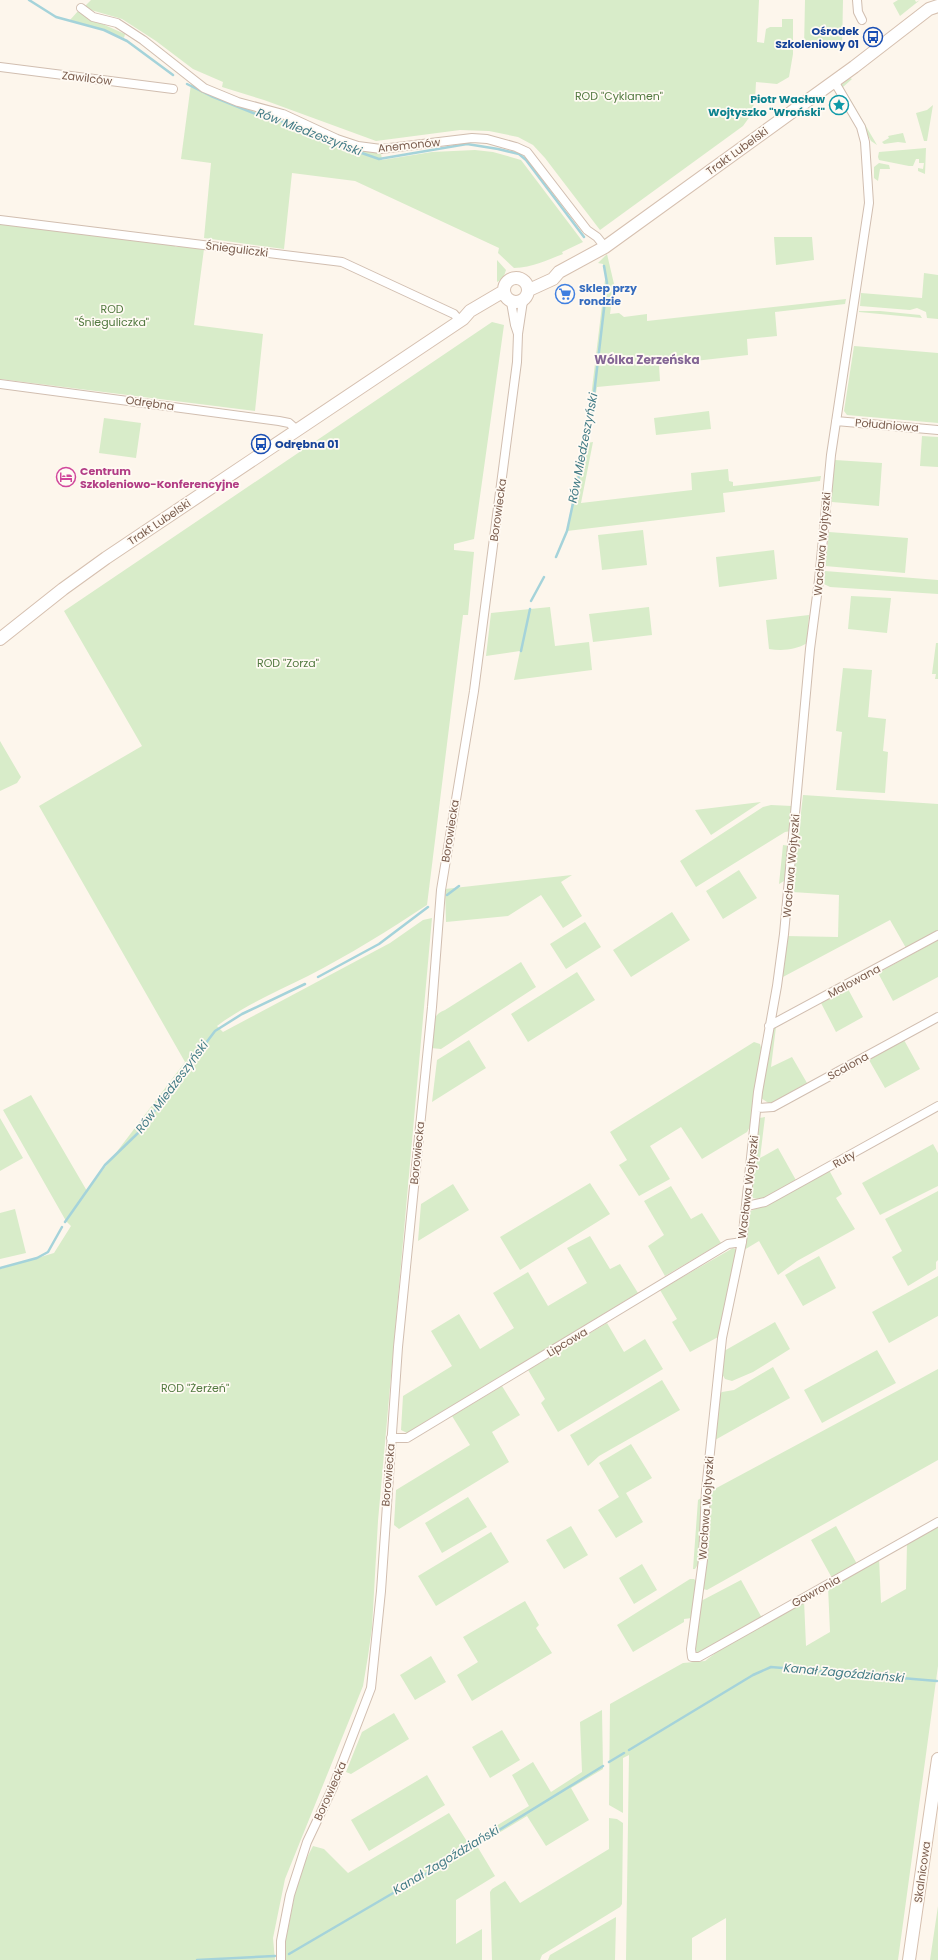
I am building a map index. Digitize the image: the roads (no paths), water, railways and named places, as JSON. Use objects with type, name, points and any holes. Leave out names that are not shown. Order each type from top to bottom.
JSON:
[{"type":"street","points":[[857,0],[858,12],[862,20]]},
{"type":"street","name":"Trakt Lubelski","points":[[0,639],[85,572],[461,320],[473,317],[517,294],[553,271],[559,272],[605,247],[834,81],[934,5]]},
{"type":"street","name":"Anemonów","points":[[81,8],[93,17],[117,23],[144,40],[204,88],[238,102],[283,114],[358,146],[381,149],[472,138],[487,139],[516,147],[526,152],[587,230],[598,237],[605,247]]},
{"type":"street","name":"Zawilców","points":[[0,67],[173,88]]},
{"type":"street","name":"Wacława Wojtyszki","points":[[692,1657],[690,1649],[705,1542],[706,1490],[717,1379],[722,1338],[742,1242],[757,1108],[784,934],[810,649],[819,580],[825,504],[846,348],[865,235],[869,190],[865,142],[860,127],[834,81]]},
{"type":"street","name":"Śnieguliczki","points":[[0,220],[342,262],[456,315],[461,320]]},
{"type":"street","name":"Borowiecka","points":[[517,294],[515,325],[518,334]]},
{"type":"street","name":"Borowiecka","points":[[282,1960],[281,1941],[290,1895],[307,1842],[333,1787],[371,1688],[381,1591],[399,1339],[431,1015],[441,890],[474,691],[517,362],[517,294]]},
{"type":"street","name":"Odrębna","points":[[0,384],[279,420],[289,423],[297,430]]},
{"type":"street","name":"Południowa","points":[[836,421],[938,430]]},
{"type":"street","name":"Malowana","points":[[769,1026],[938,936]]},
{"type":"street","name":"Scalona","points":[[757,1108],[773,1107],[938,1017]]},
{"type":"street","name":"Ruty","points":[[747,1206],[765,1202],[938,1106]]},
{"type":"street","name":"Lipcowa","points":[[391,1438],[407,1438],[728,1244],[742,1242]]},
{"type":"street","name":"Gawronia","points":[[692,1657],[699,1656],[938,1522]]},
{"type":"street","name":"Skalnicowa","points":[[909,1960],[938,1759]]},
{"type":"waterway","name":"Rów Miedzeszyński","points":[[29,0],[56,17],[104,30],[127,41],[173,75]]},
{"type":"waterway","name":"Rów Miedzeszyński","points":[[187,84],[211,96],[258,115],[277,119],[304,133],[379,159],[467,144],[519,154],[526,160],[584,237]]},
{"type":"waterway","name":"Rów Miedzeszyński","points":[[556,557],[567,531],[591,420],[607,283],[604,266]]},
{"type":"waterway","name":"Rów Miedzeszyński","points":[[531,601],[544,577]]},
{"type":"waterway","name":"Rów Miedzeszyński","points":[[521,651],[530,609]]},
{"type":"waterway","name":"Rów Miedzeszyński","points":[[447,895],[459,886]]},
{"type":"waterway","name":"Rów Miedzeszyński","points":[[318,977],[379,944],[428,907]]},
{"type":"waterway","name":"Rów Miedzeszyński","points":[[65,1222],[105,1165],[138,1133],[215,1031],[242,1014],[305,984]]},
{"type":"waterway","name":"Rów Miedzeszyński","points":[[0,1268],[37,1258],[48,1252],[62,1227]]},
{"type":"waterway","name":"Kanał Zagoździański","points":[[629,1750],[753,1675],[771,1667],[937,1681]]},
{"type":"waterway","name":"Kanał Zagoździański","points":[[609,1762],[624,1753]]},
{"type":"waterway","name":"Kanał Zagoździański","points":[[289,1954],[470,1848],[603,1766]]},
{"type":"waterway","name":"Kanał Zagoździański","points":[[197,1960],[275,1956]]},
{"type":"place","name":"Ośrodek Szkoleniowy 01","points":[[873,37]]},
{"type":"place","name":"Piotr Wacław Wojtyszko \"Wroński\"","points":[[839,105]]},
{"type":"place","name":"Sklep przy rondzie","points":[[565,294]]},
{"type":"place","name":"Odrębna 01","points":[[261,444]]},
{"type":"place","name":"Centrum Szkoleniowo-Konferencyjne","points":[[66,477]]},
{"type":"district","name":"Wólka Zerzeńska","points":[[647,360]]},
{"type":"park label","name":"ROD \"Cyklamen\"","points":[[619,96]]},
{"type":"park label","name":"ROD \"Śnieguliczka\"","points":[[112,315]]},
{"type":"park label","name":"ROD \"Zorza\"","points":[[288,663]]},
{"type":"park label","name":"ROD \"Żerżeń\"","points":[[195,1388]]}]
